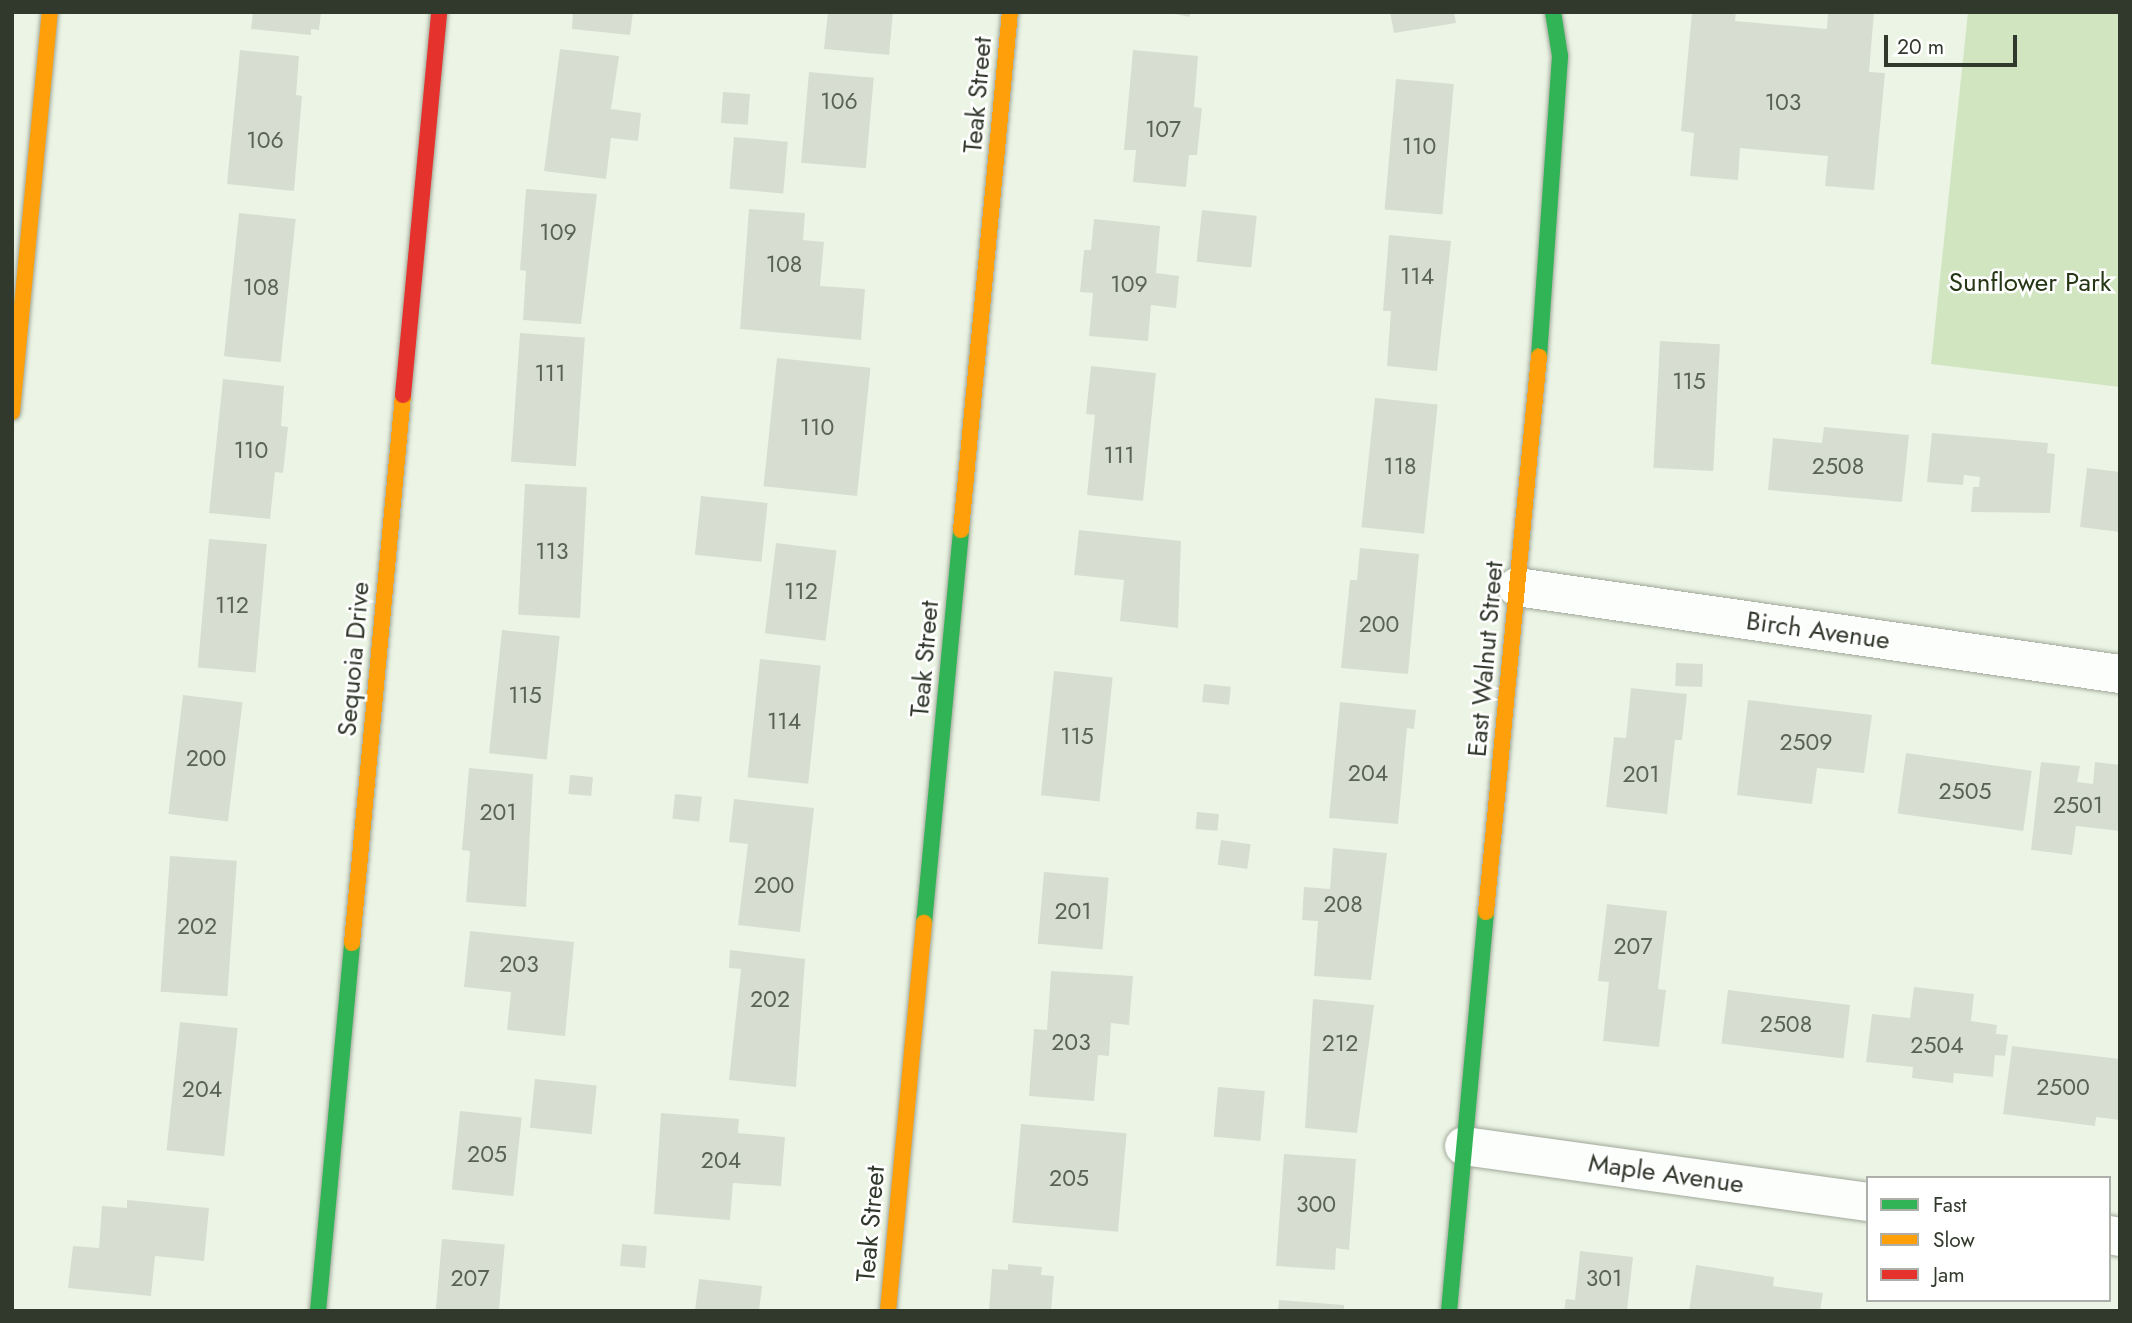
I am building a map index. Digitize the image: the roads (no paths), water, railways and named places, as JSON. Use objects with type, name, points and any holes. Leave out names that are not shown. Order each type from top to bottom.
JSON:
[{"type":"street","points":[[12,412],[50,12]]},
{"type":"street","name":"Sequoia Drive","points":[[318,1311],[439,12]]},
{"type":"street","name":"Teak Street","points":[[888,1311],[1010,12]]},
{"type":"street","name":"East Walnut Street","points":[[1450,1311],[1549,245],[1560,56],[1553,12]]},
{"type":"street","name":"Birch Avenue","points":[[1517,587],[2120,674]]},
{"type":"street","name":"Maple Avenue","points":[[1464,1146],[1866,1202]]},
{"type":"park label","name":"Sunflower Park","points":[[2030,283]]}]
